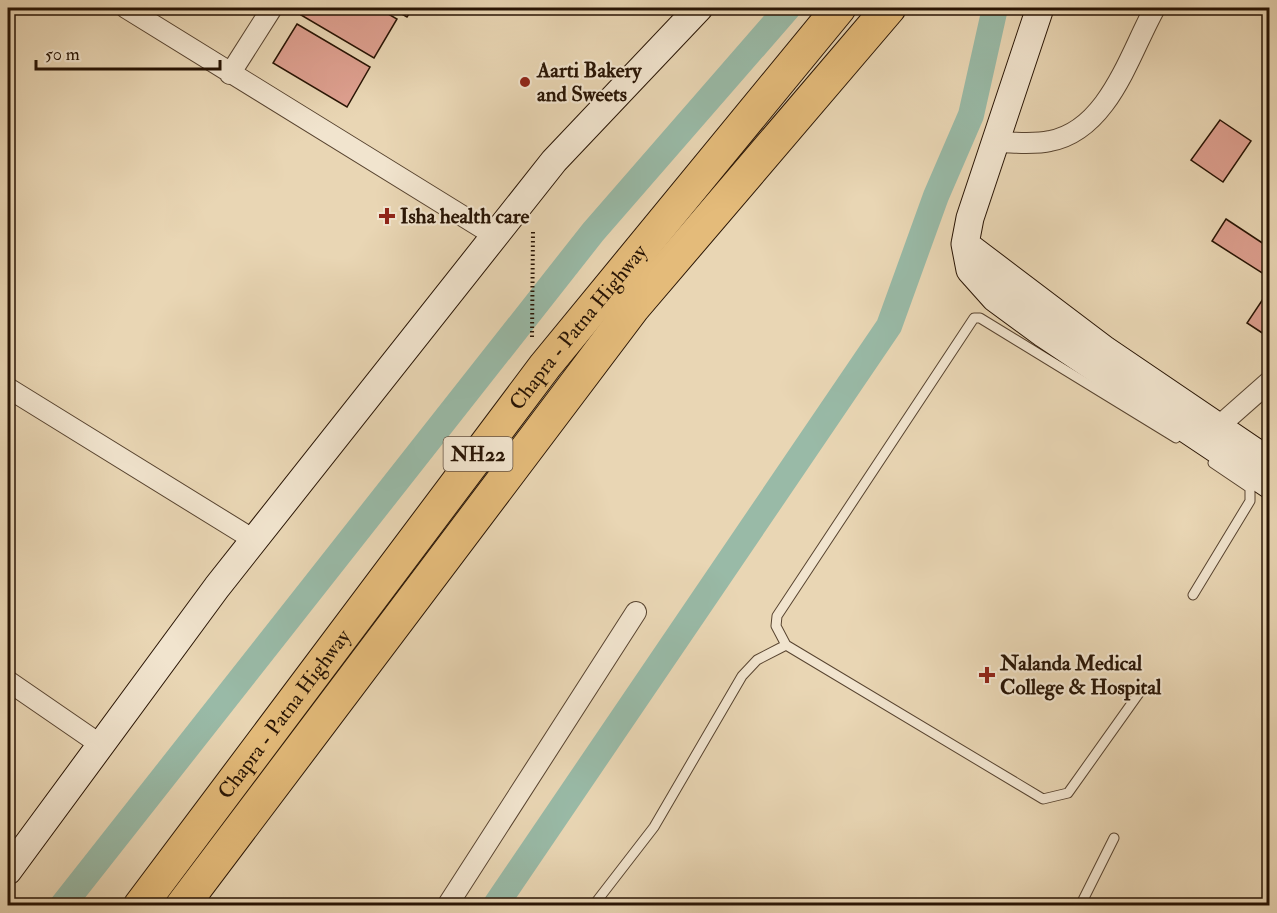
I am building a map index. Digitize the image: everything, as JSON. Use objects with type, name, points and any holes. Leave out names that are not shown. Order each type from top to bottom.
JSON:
[{"type":"highway","name":"NH22","points":[[855,47],[889,8]]},
{"type":"highway","points":[[830,18],[855,47]]},
{"type":"highway","name":"Chapra - Patna Highway","points":[[140,906],[544,366],[830,18]]},
{"type":"highway","name":"Chapra - Patna Highway","points":[[182,906],[633,308],[855,47]]},
{"type":"street","points":[[230,74],[272,8]]},
{"type":"street","points":[[8,871],[254,540],[554,162],[699,8]]},
{"type":"street","points":[[1040,8],[981,179],[965,244],[970,270],[996,298],[1181,436],[1269,484]]},
{"type":"street","points":[[995,142],[1048,142],[1067,137],[1084,123],[1101,106],[1119,81],[1135,53],[1155,8]]},
{"type":"street","points":[[137,10],[230,74],[495,236]]},
{"type":"street","points":[[965,244],[1105,350],[1269,462]]},
{"type":"street","points":[[1219,426],[1269,381]]},
{"type":"street","points":[[8,388],[254,540]]},
{"type":"street","points":[[447,906],[636,612]]},
{"type":"street","points":[[8,681],[100,745]]},
{"type":"lane","points":[[1142,689],[1068,793],[1043,799],[786,645],[776,626],[777,616],[974,318],[980,318],[1181,436]]},
{"type":"lane","points":[[1193,595],[1250,501],[1250,488],[1204,457]]},
{"type":"lane","points":[[593,906],[654,827],[742,676],[757,660],[786,645]]},
{"type":"lane","points":[[1080,906],[1114,838]]},
{"type":"path","points":[[520,205],[533,230],[532,321]]},
{"type":"building","points":[[306,8],[378,8],[397,19],[374,58],[301,15]]},
{"type":"building","points":[[391,8],[413,8],[407,17]]},
{"type":"building","points":[[297,24],[370,67],[347,107],[273,63]]},
{"type":"building","points":[[1220,120],[1251,141],[1223,182],[1191,160]]},
{"type":"building","points":[[1226,219],[1270,248],[1270,278],[1212,241]]},
{"type":"building","points":[[1270,290],[1270,338],[1247,323]]},
{"type":"waterway","points":[[62,906],[593,232],[788,8]]},
{"type":"waterway","points":[[495,906],[889,326],[936,196],[971,115],[995,8]]},
{"type":"place","name":"Aarti Bakery and Sweets","points":[[525,82]]},
{"type":"place","name":"Isha health care","points":[[387,216]]},
{"type":"place","name":"Nalanda Medical College & Hospital","points":[[987,675]]}]
